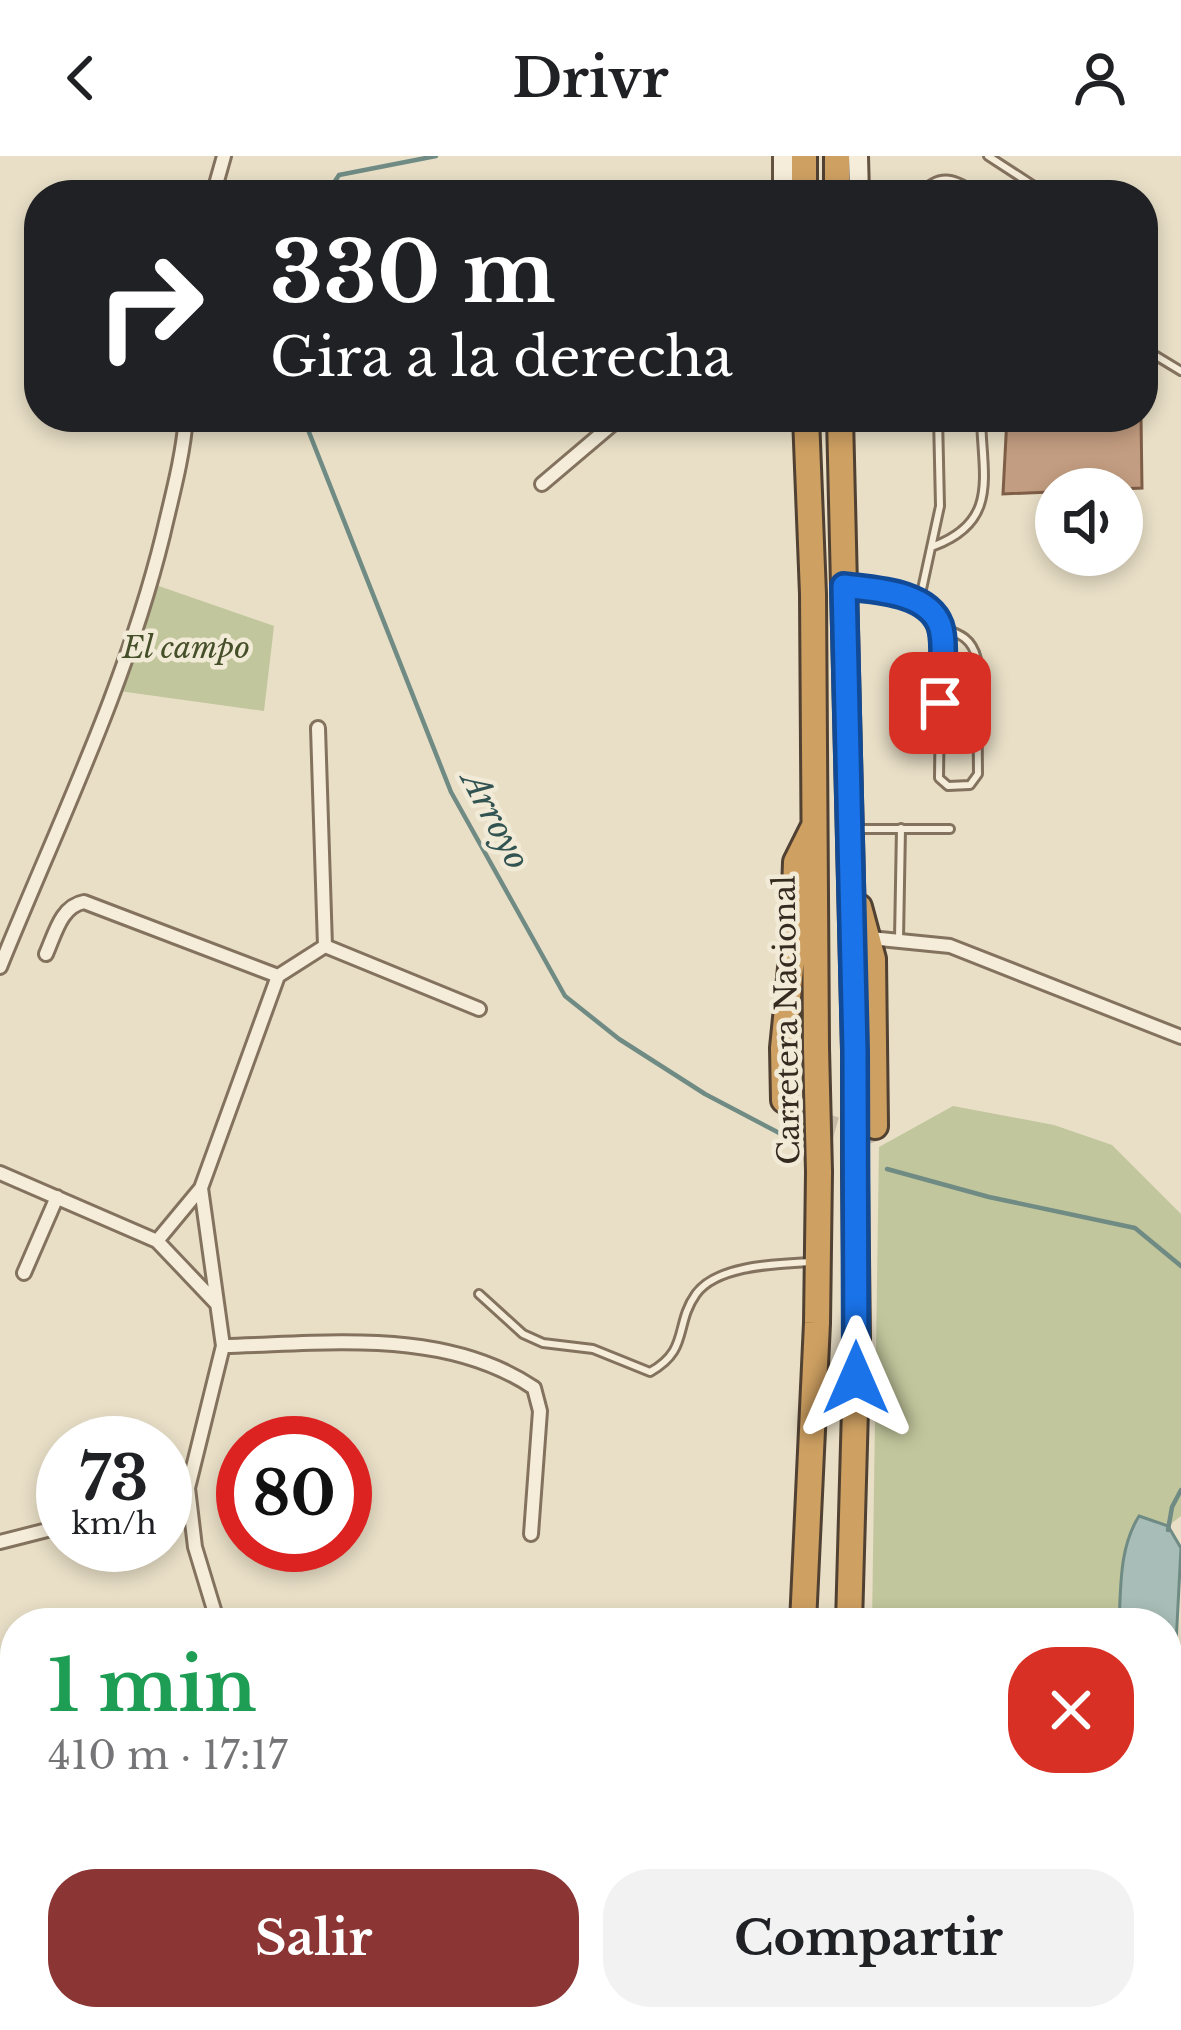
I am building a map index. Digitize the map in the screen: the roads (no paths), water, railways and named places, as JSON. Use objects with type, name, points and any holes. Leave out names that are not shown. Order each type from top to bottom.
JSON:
[{"type":"highway","name":"Carretera Nacional","points":[[804,1608],[819,1172],[806,432]]},
{"type":"highway","points":[[840,432],[855,1050],[856,1383],[849,1608]]},
{"type":"highway","points":[[784,1100],[783,1048],[796,862],[815,824]]},
{"type":"highway","points":[[850,882],[870,938],[876,1032],[874,1126]]},
{"type":"street","points":[[0,967],[117,690],[152,582],[184,432]]},
{"type":"street","points":[[542,484],[603,432]]},
{"type":"street","points":[[318,728],[325,946]]},
{"type":"street","points":[[46,954],[64,914],[70,906],[84,902],[278,976]]},
{"type":"street","points":[[870,938],[950,946],[1181,1037]]},
{"type":"street","points":[[158,1241],[201,1188],[278,976],[325,946]]},
{"type":"street","points":[[325,946],[479,1009]]},
{"type":"street","points":[[0,1173],[158,1241],[217,1304]]},
{"type":"street","points":[[192,1472],[223,1346],[201,1188]]},
{"type":"street","points":[[24,1273],[57,1197]]},
{"type":"street","points":[[223,1346],[410,1345],[454,1354],[521,1379],[534,1388],[540,1411],[531,1534]]},
{"type":"street","points":[[192,1522],[213,1608]]},
{"type":"street","points":[[0,1542],[36,1533]]},
{"type":"lane","points":[[988,156],[1025,180]]},
{"type":"lane","points":[[919,604],[934,546],[940,490],[938,432]]},
{"type":"lane","points":[[934,546],[960,537],[976,520],[983,501],[981,432]]},
{"type":"lane","points":[[844,586],[894,593],[919,604],[941,627],[974,645],[978,774],[970,785],[948,786],[938,778],[941,627]]},
{"type":"lane","points":[[849,829],[950,829]]},
{"type":"lane","points":[[899,940],[901,829]]},
{"type":"lane","points":[[478,1294],[523,1334],[543,1343],[593,1349],[650,1372],[669,1362],[690,1305],[698,1291],[714,1279],[779,1264],[818,1262]]},
{"type":"water","points":[[1139,1516],[1168,1526],[1181,1548],[1178,1608],[1120,1608],[1124,1554]]},
{"type":"waterway","name":"Arroyo","points":[[336,180],[339,175],[436,156]]},
{"type":"waterway","name":"Arroyo","points":[[309,432],[451,792],[565,996],[619,1039],[705,1094],[785,1136]]},
{"type":"waterway","name":"Arroyo","points":[[887,1169],[989,1197],[1135,1228],[1181,1266]]},
{"type":"waterway","name":"Arroyo","points":[[1168,1530],[1181,1490]]},
{"type":"tunnel","points":[[784,1100],[826,1126],[852,1132],[872,1130]]},
{"type":"park label","name":"El campo","points":[[186,648]]}]
